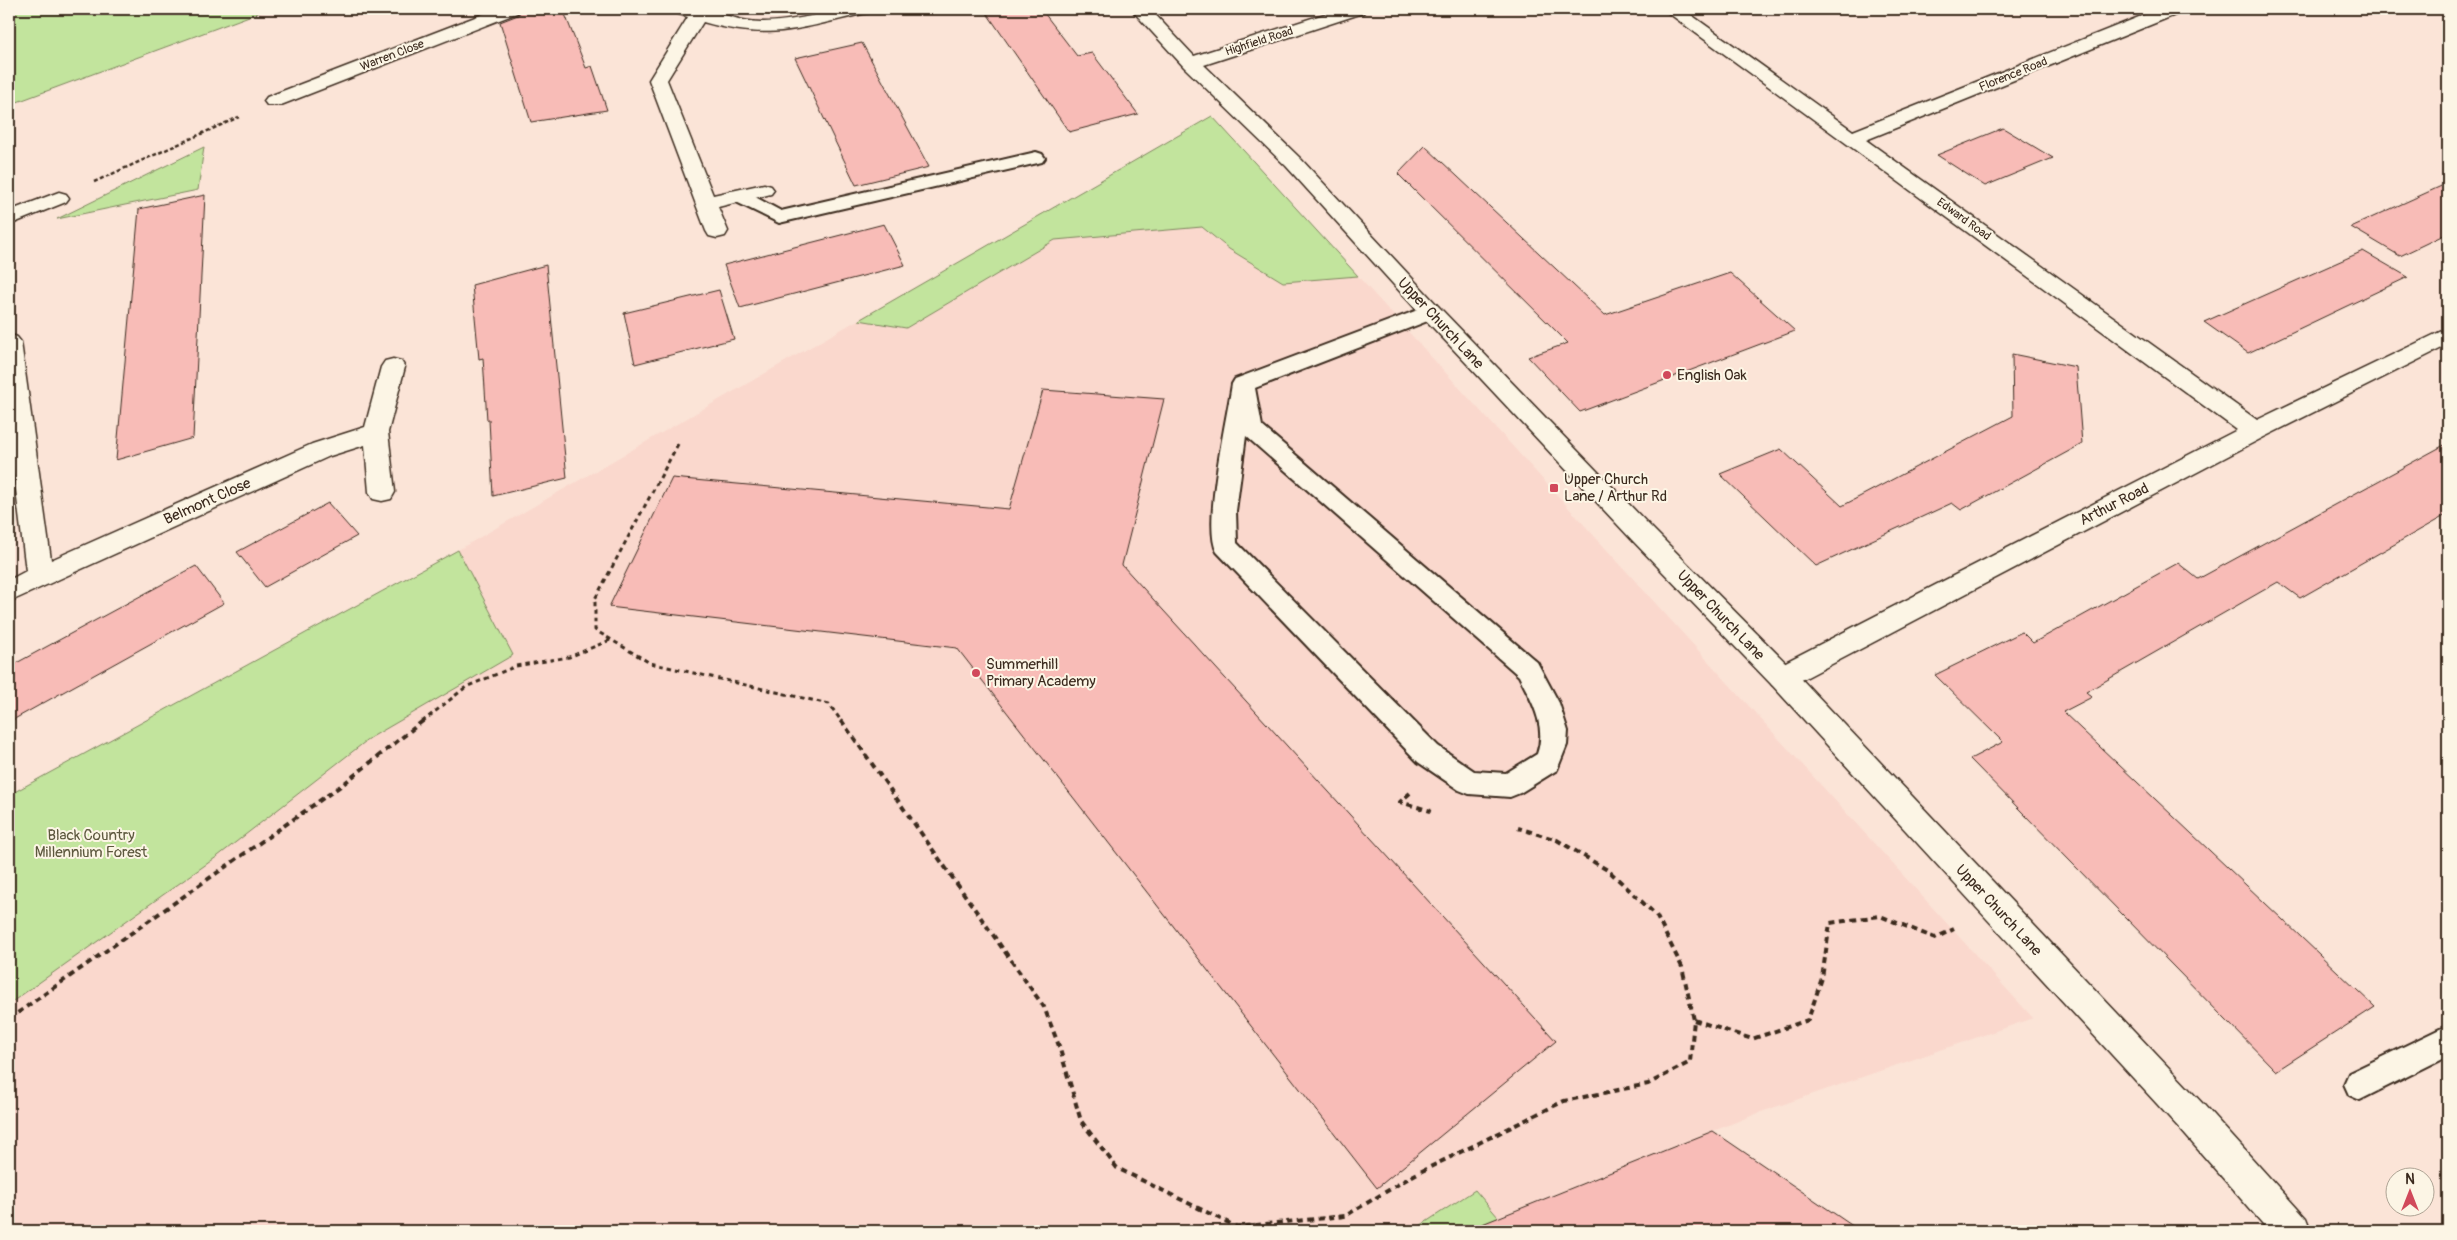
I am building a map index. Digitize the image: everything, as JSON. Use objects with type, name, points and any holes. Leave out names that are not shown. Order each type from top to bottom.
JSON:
[{"type":"street","name":"Warren Close","points":[[274,101],[511,9]]},
{"type":"street","points":[[717,231],[658,80],[690,12],[736,25],[763,28],[805,22],[862,9]]},
{"type":"street","name":"Upper Church Lane","points":[[1140,9],[1191,63],[1293,162],[1431,312],[1641,533],[1782,677],[2192,1116],[2293,1231]]},
{"type":"street","name":"Highfield Road","points":[[1191,63],[1357,9]]},
{"type":"street","name":"Edward Road","points":[[1672,9],[2255,431]]},
{"type":"street","name":"Florence Road","points":[[1852,138],[2174,9]]},
{"type":"street","points":[[706,203],[764,190]]},
{"type":"street","points":[[9,219],[59,198]]},
{"type":"street","name":"Arthur Road","points":[[1782,677],[2255,431],[2448,336]]},
{"type":"street","points":[[9,342],[40,576]]},
{"type":"street","points":[[382,492],[376,432],[393,366]]},
{"type":"street","name":"Belmont Close","points":[[9,592],[40,576],[321,450],[376,432]]},
{"type":"lane","points":[[738,196],[779,217],[1036,158]]},
{"type":"lane","points":[[1243,384],[1431,312]]},
{"type":"lane","points":[[1243,384],[1252,429],[1528,669],[1542,695],[1555,738],[1547,762],[1510,785],[1469,782],[1442,764],[1428,754],[1225,546],[1224,511],[1243,384]]},
{"type":"lane","points":[[2360,1084],[2448,1040]]},
{"type":"path","points":[[59,198],[274,101]]},
{"type":"path","points":[[678,444],[595,599],[595,630],[650,663],[829,704],[1044,1007],[1059,1046],[1081,1121],[1118,1168],[1237,1227],[1345,1216],[1414,1175],[1564,1101],[1648,1084],[1690,1062],[1694,1020],[1682,967],[1656,916],[1609,871],[1557,840],[1510,826]]},
{"type":"path","points":[[9,1019],[342,785],[466,687],[516,666],[569,657],[610,639]]},
{"type":"path","points":[[1438,813],[1400,802],[1442,764]]},
{"type":"path","points":[[1694,1020],[1752,1039],[1808,1020],[1822,978],[1830,923],[1880,916],[1935,938],[1951,929],[1960,930]]},
{"type":"shaded area","name":"Summerhill Primary Academy","points":[[1212,116],[2033,1018],[1761,1112],[1498,1217],[1489,1231],[9,1231],[9,795],[458,550]]},
{"type":"green space","points":[[9,9],[268,9],[9,105]]},
{"type":"green space","points":[[1212,116],[1358,276],[1283,282],[1229,249],[1202,227],[1055,240],[906,328],[859,320]]},
{"type":"green space","points":[[204,147],[198,190],[57,219]]},
{"type":"green space","name":"Black Country Millennium Forest","points":[[458,550],[513,655],[370,738],[218,856],[9,1004],[9,795]]},
{"type":"green space","points":[[1475,1190],[1498,1217],[1489,1231],[1412,1231]]},
{"type":"building","points":[[522,9],[563,9],[586,68],[592,66],[607,110],[531,122],[500,22],[518,15]]},
{"type":"building","points":[[984,9],[1041,9],[1077,56],[1092,53],[1138,114],[1069,132]]},
{"type":"building","points":[[862,43],[929,167],[856,185],[795,58]]},
{"type":"building","points":[[2003,128],[2053,158],[1985,186],[1937,155]]},
{"type":"building","points":[[1425,146],[1605,315],[1730,273],[1795,331],[1580,412],[1528,357],[1568,343],[1398,174]]},
{"type":"building","points":[[2448,183],[2448,233],[2400,256],[2351,227]]},
{"type":"building","points":[[205,195],[193,438],[116,460],[139,209]]},
{"type":"building","points":[[884,224],[905,265],[740,308],[724,265]]},
{"type":"building","points":[[2363,251],[2408,277],[2248,353],[2204,322]]},
{"type":"building","points":[[546,265],[567,478],[493,496],[489,420],[487,420],[483,358],[479,359],[472,285]]},
{"type":"building","points":[[719,290],[734,339],[635,364],[624,313]]},
{"type":"building","points":[[2012,354],[2076,367],[2082,444],[1961,510],[1952,503],[1816,566],[1720,474],[1781,449],[1842,506],[2013,416]]},
{"type":"building","points":[[1043,390],[1164,399],[1122,565],[1556,1041],[1377,1188],[957,648],[609,607],[672,478],[1009,509]]},
{"type":"building","points":[[2448,443],[2448,514],[2300,598],[2278,582],[2086,692],[2092,697],[2063,712],[2375,1007],[2276,1071],[1970,759],[2003,742],[1935,675],[2022,632],[2033,643],[2178,563],[2198,579]]},
{"type":"building","points":[[328,503],[357,536],[265,587],[237,552]]},
{"type":"building","points":[[196,566],[224,603],[9,722],[9,667]]},
{"type":"building","points":[[1713,1131],[1860,1231],[1470,1231],[1470,1229]]},
{"type":"place","name":"English Oak","points":[[1667,375]]},
{"type":"place","name":"Upper Church Lane / Arthur Rd","points":[[1554,488]]},
{"type":"place","name":"Summerhill Primary Academy","points":[[976,673]]}]
